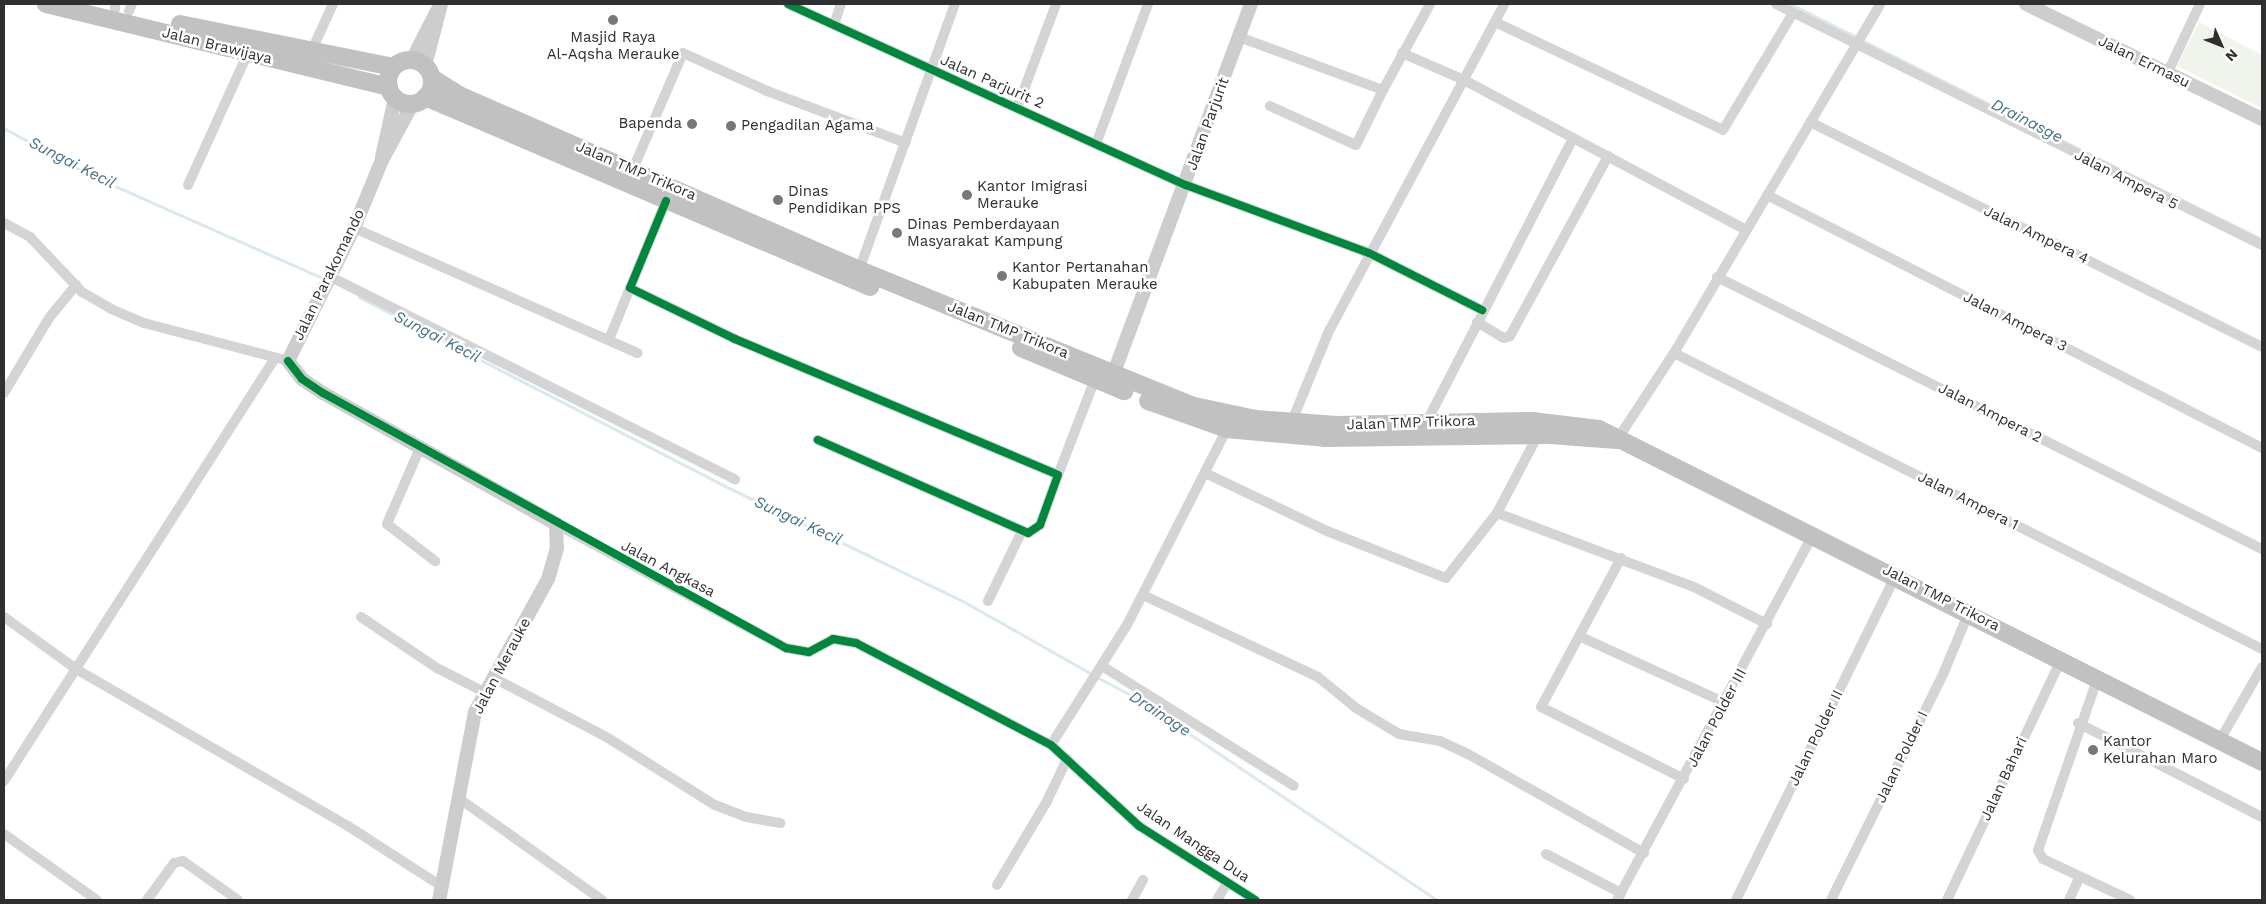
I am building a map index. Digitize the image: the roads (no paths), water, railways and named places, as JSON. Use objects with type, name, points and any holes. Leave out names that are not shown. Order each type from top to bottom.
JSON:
[{"type":"highway","name":"Jalan Brawijaya","points":[[46,4],[248,54],[419,100]]},
{"type":"highway","name":"Jalan Brawijaya","points":[[95,4],[123,7],[310,52],[394,67]]},
{"type":"highway","points":[[392,92],[394,67],[423,68],[419,100]]},
{"type":"highway","name":"Jalan TMP Trikora","points":[[423,68],[458,95],[990,336],[1106,379],[1190,406],[1228,415],[1292,421],[1617,440]]},
{"type":"highway","name":"Jalan TMP Trikora","points":[[419,100],[641,179],[666,201],[857,276],[1227,429],[1325,438],[1422,430],[1563,423],[1599,429],[1617,440],[1896,575],[2062,658],[2262,762]]},
{"type":"street","points":[[310,52],[334,4]]},
{"type":"street","name":"Jalan Parjurit 2","points":[[788,4],[1186,185],[1369,253],[1482,310]]},
{"type":"street","points":[[834,25],[841,4]]},
{"type":"street","points":[[857,276],[955,4]]},
{"type":"street","points":[[1017,108],[1056,4]]},
{"type":"street","points":[[1096,144],[1148,4]]},
{"type":"street","name":"Jalan Parjurit","points":[[1106,379],[1186,185],[1251,4]]},
{"type":"street","points":[[1270,106],[1356,145],[1402,53],[1430,4]]},
{"type":"street","points":[[1292,421],[1317,354],[1369,253],[1504,4]]},
{"type":"street","name":"Jalan Ampera 5","points":[[1776,4],[1855,47],[2262,245]]},
{"type":"street","points":[[1617,440],[1674,353],[1880,4]]},
{"type":"street","name":"Jalan Ermasu","points":[[2026,4],[2262,119]]},
{"type":"street","points":[[2167,74],[2200,4]]},
{"type":"street","points":[[423,68],[440,6]]},
{"type":"street","points":[[1495,22],[1723,130],[1793,13]]},
{"type":"street","points":[[1239,37],[1383,90]]},
{"type":"street","points":[[641,179],[683,53],[767,91],[906,143]]},
{"type":"street","points":[[1402,53],[1464,80],[1746,230]]},
{"type":"street","points":[[188,185],[248,54]]},
{"type":"street","name":"Jalan Parakomando","points":[[382,160],[392,92]]},
{"type":"street","name":"Jalan Parakomando","points":[[282,359],[329,281],[354,228],[382,160],[419,100]]},
{"type":"street","name":"Jalan Ampera 4","points":[[1810,122],[2262,347]]},
{"type":"street","points":[[1422,430],[1482,310],[1573,138]]},
{"type":"street","points":[[1476,322],[1504,338],[1510,336],[1608,156]]},
{"type":"street","name":"Jalan Ampera 3","points":[[1767,195],[2262,448]]},
{"type":"street","points":[[610,337],[666,201]]},
{"type":"street","points":[[4,223],[30,237],[76,285],[95,300],[134,319],[282,359],[4,780]]},
{"type":"street","points":[[354,228],[610,337],[638,353]]},
{"type":"street","name":"Jalan Ampera 2","points":[[1718,277],[2262,550]]},
{"type":"street","points":[[329,281],[736,479]]},
{"type":"street","points":[[4,393],[49,318],[76,285]]},
{"type":"street","points":[[630,288],[735,339],[1058,475]]},
{"type":"street","name":"Jalan Ampera 1","points":[[1674,353],[2262,649]]},
{"type":"street","name":"Jalan Angkasa","points":[[282,359],[312,386],[420,448],[786,648],[809,652],[834,639],[856,643],[1051,744]]},
{"type":"street","points":[[818,440],[1022,531],[1035,532],[1040,525],[1058,475],[1106,379]]},
{"type":"street","points":[[1051,744],[1085,693],[1143,595],[1227,429]]},
{"type":"street","points":[[1205,473],[1326,531],[1440,578],[1453,573],[1496,513],[1538,435]]},
{"type":"street","points":[[420,448],[387,524],[435,561]]},
{"type":"street","points":[[1496,513],[1621,558],[1767,624]]},
{"type":"street","name":"Jalan Merauke","points":[[438,900],[470,730],[484,692],[548,579],[557,548],[556,524]]},
{"type":"street","points":[[988,601],[1022,531]]},
{"type":"street","name":"Jalan Polder III","points":[[1619,896],[1726,702],[1813,535]]},
{"type":"street","points":[[1621,558],[1581,637],[1541,707],[1684,779]]},
{"type":"street","name":"Jalan Polder II","points":[[1736,900],[1896,575]]},
{"type":"street","points":[[1143,595],[1318,677],[1356,708],[1400,734],[1440,740],[1468,754],[1644,853]]},
{"type":"street","name":"Jalan Polder I","points":[[1831,900],[1944,672],[1968,612]]},
{"type":"street","points":[[4,617],[76,669],[348,826],[441,886]]},
{"type":"street","points":[[361,617],[438,668],[484,692]]},
{"type":"street","points":[[1581,637],[1726,702]]},
{"type":"street","name":"Jalan Bahari","points":[[1947,900],[2062,658]]},
{"type":"street","points":[[1100,668],[1294,786]]},
{"type":"street","points":[[2220,740],[2262,668]]},
{"type":"street","points":[[492,677],[608,738],[715,804],[780,823]]},
{"type":"street","points":[[2098,677],[2078,723],[2038,850],[2043,859],[2130,900]]},
{"type":"street","points":[[2078,723],[2262,817]]},
{"type":"street","name":"Jalan Mangga Dua","points":[[1051,744],[1138,826],[1254,900]]},
{"type":"street","points":[[997,885],[1043,809],[1066,759]]},
{"type":"street","points":[[457,797],[602,900]]},
{"type":"street","points":[[4,834],[97,900]]},
{"type":"street","points":[[1546,854],[1619,896]]},
{"type":"street","points":[[147,900],[174,863],[183,861],[238,900]]},
{"type":"street","points":[[2069,900],[2080,876]]},
{"type":"street","points":[[1132,900],[1143,880]]},
{"type":"street","points":[[1217,900],[1227,883]]},
{"type":"waterway","name":"Drainasge","points":[[1791,4],[1857,37]]},
{"type":"waterway","name":"Drainasge","points":[[1862,40],[2013,116]]},
{"type":"waterway","name":"Drainasge","points":[[2025,122],[2262,239]]},
{"type":"waterway","name":"Sungai Kecil","points":[[4,128],[88,174],[323,278]]},
{"type":"waterway","name":"Sungai Kecil","points":[[359,297],[725,486],[963,601],[1092,674]]},
{"type":"waterway","name":"Drainage","points":[[1097,677],[1135,697],[1437,900]]},
{"type":"place","name":"Masjid Raya Al-Aqsha Merauke","points":[[613,20]]},
{"type":"place","name":"Bapenda","points":[[692,124]]},
{"type":"place","name":"Pengadilan Agama","points":[[731,126]]},
{"type":"place","name":"Kantor Imigrasi Merauke","points":[[967,195]]},
{"type":"place","name":"Dinas Pendidikan PPS","points":[[778,200]]},
{"type":"place","name":"Dinas Pemberdayaan Masyarakat Kampung","points":[[897,233]]},
{"type":"place","name":"Kantor Pertanahan Kabupaten Merauke","points":[[1002,276]]},
{"type":"place","name":"Kantor Kelurahan Maro","points":[[2093,750]]}]
